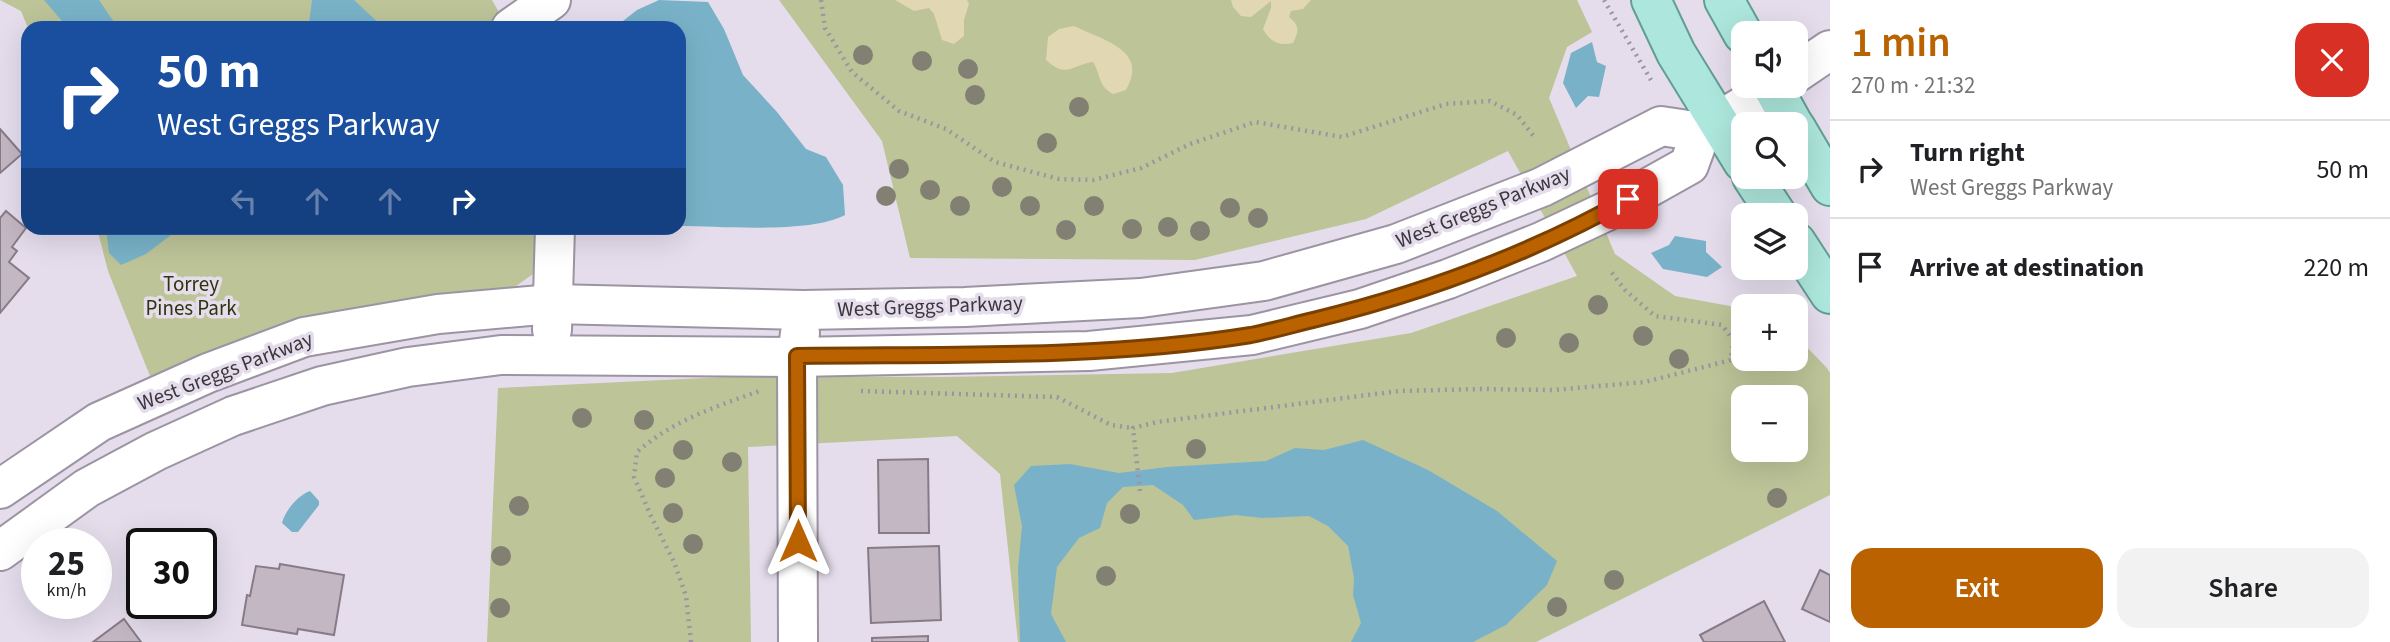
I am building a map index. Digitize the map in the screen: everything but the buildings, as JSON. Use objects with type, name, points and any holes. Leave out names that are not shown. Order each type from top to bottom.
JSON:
[{"type":"main road","points":[[1651,0],[1710,127],[1731,149]]},
{"type":"main road","points":[[1724,0],[1736,21]]},
{"type":"main road","points":[[1808,149],[1830,186]]},
{"type":"main road","points":[[1808,260],[1830,294]]},
{"type":"street","points":[[1808,64],[1830,50]]},
{"type":"street","points":[[0,551],[87,488],[156,451],[233,416],[323,386],[408,367],[501,355],[797,356],[1090,351],[1252,335],[1360,309],[1460,275],[1607,211],[1689,165],[1710,127],[1755,98]]},
{"type":"street","name":"West Greggs Parkway","points":[[0,489],[99,422],[208,373],[304,337],[439,314],[552,304],[803,310],[965,307],[1141,298],[1264,281],[1396,244],[1530,192],[1661,126],[1710,127]]},
{"type":"street","points":[[552,354],[555,235]]},
{"type":"street","points":[[798,642],[797,356],[803,310]]},
{"type":"path","points":[[821,0],[825,28],[852,72],[899,111],[946,129],[995,162],[1059,179],[1093,180],[1141,168],[1190,144],[1255,122],[1342,137],[1446,104],[1490,101],[1517,115],[1536,139]]},
{"type":"path","points":[[1604,0],[1651,80]]},
{"type":"path","points":[[859,391],[1056,397],[1111,425],[1133,428],[1157,422],[1399,391],[1553,390],[1645,382],[1731,360],[1733,340],[1723,325],[1655,316],[1625,290],[1609,269]]},
{"type":"path","points":[[691,642],[685,596],[674,562],[634,477],[637,452],[653,439],[693,416],[763,390]]},
{"type":"path","points":[[1133,428],[1140,491]]},
{"type":"green space","points":[[0,0],[492,0],[504,21],[25,21],[21,11]]},
{"type":"green space","points":[[779,0],[1577,0],[1592,32],[1567,47],[1549,98],[1615,254],[1675,296],[1731,306],[1731,371],[1808,371],[1808,348],[1827,368],[1830,373],[1830,495],[1536,642],[1018,642],[1000,474],[957,436],[748,447],[751,642],[487,642],[498,388],[746,376],[939,377],[1172,373],[1411,333],[1577,276],[1508,151],[1366,219],[1195,260],[910,258],[882,141]]},
{"type":"green space","name":"Torrey Pines Park","points":[[99,235],[541,235],[540,269],[505,294],[154,386],[108,271]]},
{"type":"sand","points":[[895,0],[967,0],[969,4],[964,20],[964,36],[954,44],[942,40],[934,14],[929,8],[914,11]]},
{"type":"sand","points":[[1231,0],[1311,0],[1303,9],[1291,11],[1289,17],[1297,26],[1297,32],[1293,43],[1283,44],[1272,40],[1263,29],[1271,1],[1251,17],[1241,16]]},
{"type":"sand","points":[[1074,26],[1120,48],[1127,56],[1132,65],[1132,76],[1126,90],[1113,94],[1108,91],[1102,84],[1093,62],[1064,70],[1046,60],[1048,37],[1059,29]]},
{"type":"water","points":[[44,0],[99,0],[113,21],[62,21]]},
{"type":"water","points":[[312,0],[354,0],[376,21],[309,21]]},
{"type":"water","points":[[659,0],[708,2],[724,29],[743,75],[806,149],[826,157],[843,185],[845,215],[830,221],[788,227],[686,226],[686,21],[623,21],[637,10]]},
{"type":"water","points":[[1592,42],[1597,62],[1606,66],[1599,97],[1588,96],[1576,108],[1563,83],[1571,53]]},
{"type":"water","points":[[107,235],[171,235],[146,254],[121,265],[109,253]]},
{"type":"water","points":[[1675,236],[1706,241],[1706,252],[1722,267],[1707,277],[1663,269],[1651,253],[1669,245]]},
{"type":"water","points":[[1363,440],[1428,470],[1497,511],[1557,561],[1547,585],[1506,625],[1473,642],[1351,642],[1361,623],[1353,595],[1354,578],[1348,546],[1328,526],[1309,516],[1262,518],[1236,515],[1194,520],[1183,505],[1153,485],[1123,487],[1107,503],[1100,528],[1079,538],[1057,567],[1051,614],[1066,642],[1020,642],[1018,568],[1022,526],[1014,485],[1031,466],[1070,464],[1119,473],[1266,461],[1295,448],[1324,450]]},
{"type":"water","points":[[310,491],[319,501],[319,505],[298,532],[292,532],[282,523],[284,518],[297,500]]},
{"type":"route","points":[[798,541],[797,356],[1090,351],[1252,335],[1360,309],[1448,279],[1541,242],[1628,199]]}]
